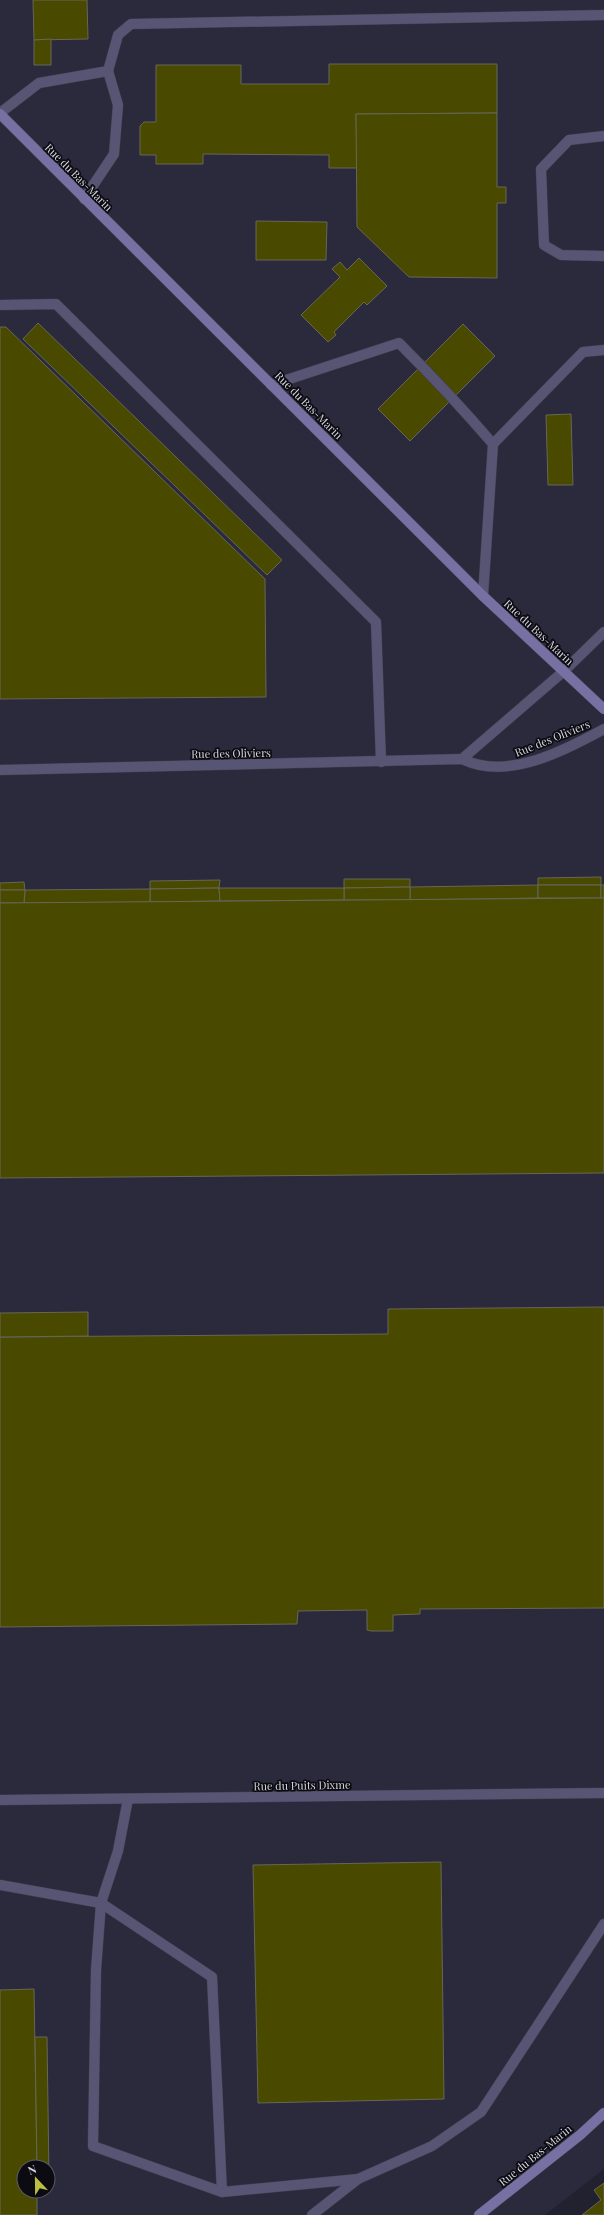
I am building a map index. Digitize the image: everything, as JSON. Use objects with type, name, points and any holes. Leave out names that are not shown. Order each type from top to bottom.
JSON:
[{"type":"main road","name":"Rue du Bas-Marin","points":[[0,114],[483,596],[604,709]]},
{"type":"main road","name":"Rue du Bas-Marin","points":[[479,2215],[580,2135],[604,2113]]},
{"type":"street","points":[[84,199],[114,154],[118,105],[108,71],[118,35],[131,24],[604,15]]},
{"type":"street","points":[[0,114],[39,83],[108,71]]},
{"type":"street","points":[[604,136],[569,140],[541,168],[544,245],[561,255],[604,256]]},
{"type":"street","points":[[0,305],[56,304],[376,622],[381,762]]},
{"type":"street","points":[[271,385],[399,343],[453,398],[493,444]]},
{"type":"street","points":[[483,596],[493,444],[582,352],[604,350]]},
{"type":"street","points":[[462,759],[564,671],[604,632]]},
{"type":"street","name":"Rue des Oliviers","points":[[0,770],[462,759],[472,764],[486,767],[519,766],[604,729]]},
{"type":"street","name":"Rue du Puits Dixme","points":[[0,1800],[604,1793]]},
{"type":"street","points":[[128,1799],[118,1851],[101,1903],[96,1970],[93,2146],[222,2192],[358,2180]]},
{"type":"street","points":[[0,1885],[101,1903],[212,1976],[222,2192]]},
{"type":"street","points":[[312,2215],[358,2180],[432,2146],[481,2112],[604,1924]]},
{"type":"shaded area","points":[[0,0],[604,0],[604,2169],[545,2215],[0,2215]]},
{"type":"building","points":[[33,0],[87,0],[88,39],[34,40]]},
{"type":"building","points":[[51,39],[51,65],[34,65],[34,40]]},
{"type":"building","points":[[329,64],[497,64],[497,113],[356,114],[357,168],[329,168],[329,155],[203,154],[203,164],[156,164],[156,155],[140,155],[140,126],[144,122],[156,122],[156,65],[241,65],[241,84],[329,84]]},
{"type":"building","points":[[497,113],[497,187],[506,187],[506,203],[497,203],[497,278],[409,277],[357,227],[356,114]]},
{"type":"building","points":[[256,221],[327,222],[326,260],[256,260]]},
{"type":"building","points":[[359,258],[387,286],[367,305],[364,302],[334,332],[336,335],[328,342],[301,315],[340,277],[332,269],[340,262],[347,270]]},
{"type":"building","points":[[38,323],[282,560],[267,575],[23,339]]},
{"type":"building","points":[[463,324],[495,356],[410,441],[378,409]]},
{"type":"building","points":[[0,327],[6,327],[265,579],[266,697],[0,699]]},
{"type":"building","points":[[571,414],[573,485],[548,485],[546,415]]},
{"type":"building","points":[[601,877],[601,885],[538,885],[538,878]]},
{"type":"building","points":[[344,879],[410,879],[410,887],[344,888]]},
{"type":"building","points":[[220,880],[219,888],[150,889],[150,881]]},
{"type":"building","points":[[24,882],[25,890],[0,890],[0,883]]},
{"type":"building","points":[[538,885],[538,898],[410,900],[410,887]]},
{"type":"building","points":[[538,885],[601,885],[601,898],[538,898]]},
{"type":"building","points":[[601,885],[604,885],[604,898],[601,898]]},
{"type":"building","points":[[410,887],[410,900],[344,900],[344,888]]},
{"type":"building","points":[[219,888],[220,901],[150,902],[150,889]]},
{"type":"building","points":[[219,888],[344,888],[344,900],[220,901]]},
{"type":"building","points":[[150,889],[150,902],[24,903],[25,890]]},
{"type":"building","points":[[0,890],[25,890],[24,903],[0,903]]},
{"type":"building","points":[[604,898],[604,1173],[0,1178],[0,903]]},
{"type":"building","points":[[604,1307],[604,1608],[420,1609],[420,1614],[393,1615],[393,1631],[367,1630],[367,1610],[298,1611],[297,1624],[0,1627],[0,1337],[388,1334],[388,1309]]},
{"type":"building","points":[[88,1312],[88,1336],[0,1337],[0,1313]]},
{"type":"building","points":[[441,1862],[444,2099],[258,2103],[253,1865]]},
{"type":"building","points":[[34,1989],[37,2159],[16,2159],[16,2199],[37,2199],[37,2215],[0,2215],[0,1990]]},
{"type":"building","points":[[35,2037],[47,2037],[49,2159],[37,2159]]},
{"type":"building","points":[[604,2183],[604,2215],[582,2215],[601,2200],[594,2190]]}]
